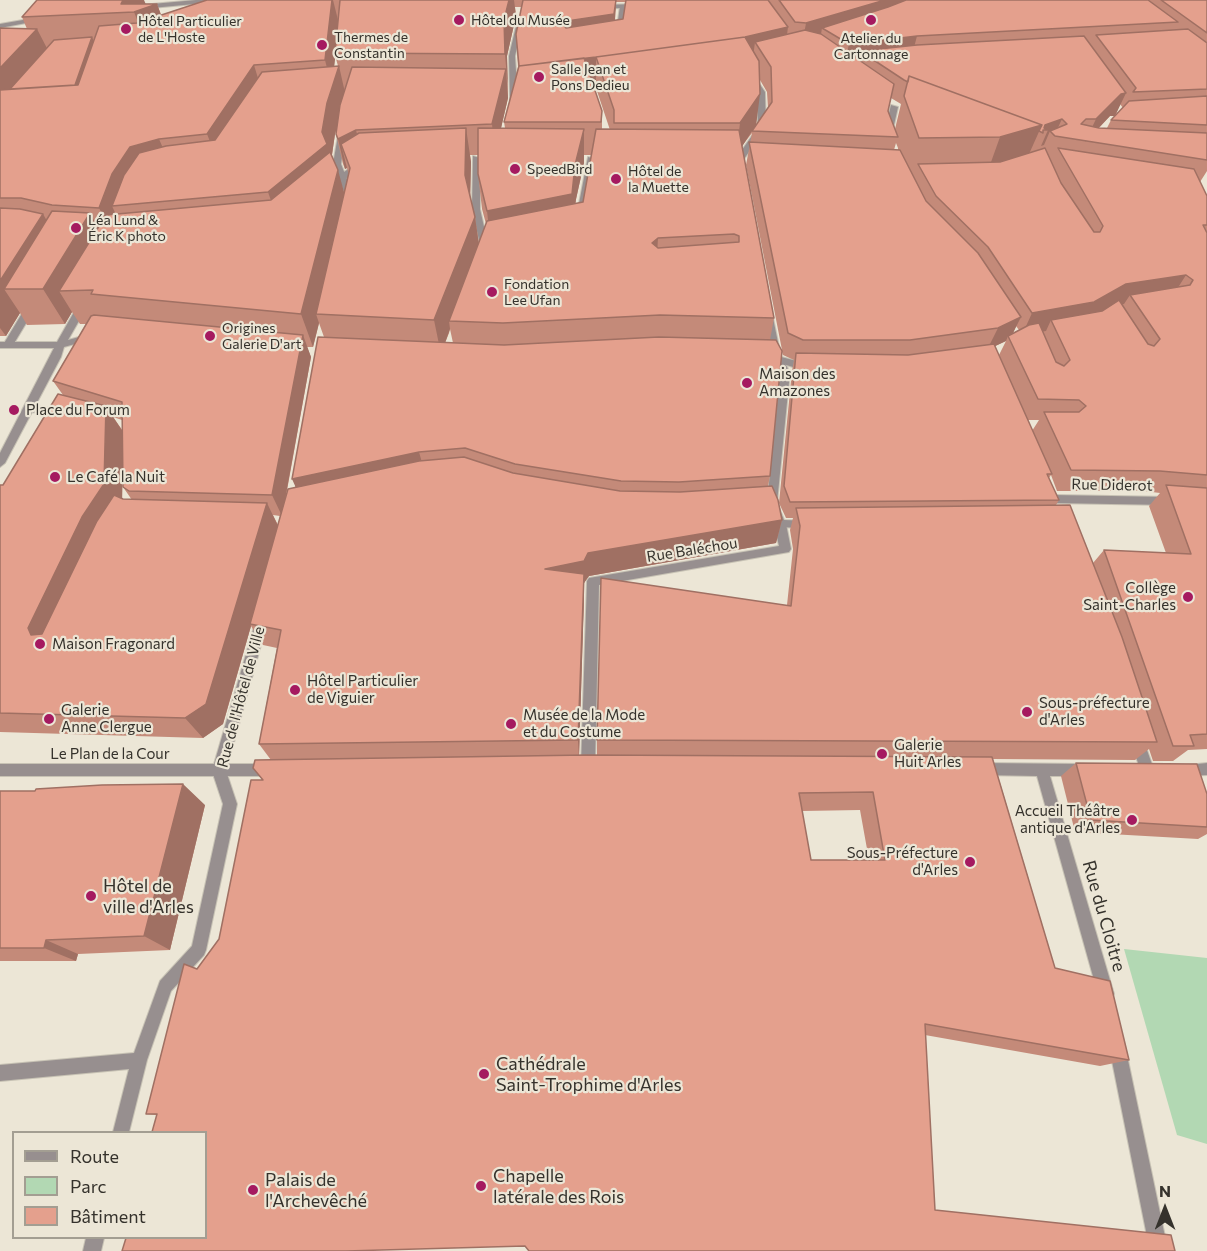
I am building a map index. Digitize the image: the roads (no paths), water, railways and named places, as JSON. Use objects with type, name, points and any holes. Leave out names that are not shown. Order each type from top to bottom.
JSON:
[{"type":"street","points":[[133,8],[227,0]]},
{"type":"street","points":[[593,7],[652,5]]},
{"type":"street","points":[[609,40],[619,39],[622,7]]},
{"type":"street","points":[[512,109],[514,94],[512,56],[522,11]]},
{"type":"street","points":[[0,26],[46,19]]},
{"type":"street","points":[[741,171],[739,160],[762,127],[761,92],[750,74]]},
{"type":"street","points":[[503,93],[525,92]]},
{"type":"street","points":[[885,101],[905,111]]},
{"type":"street","points":[[891,146],[887,135],[894,107]]},
{"type":"street","points":[[344,123],[337,164],[353,203],[350,215]]},
{"type":"street","points":[[465,158],[480,158],[476,209],[489,251],[482,262]]},
{"type":"street","points":[[579,159],[595,159],[582,200],[579,233]]},
{"type":"street","points":[[728,160],[750,161]]},
{"type":"street","points":[[318,197],[342,177],[364,163],[375,162]]},
{"type":"street","points":[[0,463],[60,345],[89,294]]},
{"type":"street","points":[[4,345],[36,298]]},
{"type":"street","name":"Rue Baléchou","points":[[588,766],[593,580],[785,549],[780,524],[772,503],[785,372],[776,357],[765,303]]},
{"type":"street","points":[[4,345],[60,345],[98,335]]},
{"type":"street","points":[[753,356],[776,357],[796,367],[820,367]]},
{"type":"street","points":[[29,409],[73,414]]},
{"type":"street","name":"Rue Diderot","points":[[1060,515],[1051,494],[1176,501]]},
{"type":"street","points":[[760,504],[772,503]]},
{"type":"street","points":[[780,524],[814,524]]},
{"type":"street","name":"Rue de l'Hôtel de Ville","points":[[121,1131],[139,1060],[165,986],[199,950],[230,804],[219,771],[264,611]]},
{"type":"street","points":[[1134,729],[1151,770],[1207,770]]},
{"type":"street","points":[[970,769],[1100,770]]},
{"type":"street","name":"Le Plan de la Cour","points":[[0,770],[290,770]]},
{"type":"street","name":"Rue du Cloitre","points":[[1042,770],[1111,1019],[1159,1251]]},
{"type":"street","points":[[0,1073],[139,1060]]},
{"type":"place","name":"Hôtel du Musée","points":[[459,20]]},
{"type":"place","name":"Atelier du Cartonnage","points":[[871,20]]},
{"type":"place","name":"Hôtel Particulier de L'Hoste","points":[[126,29]]},
{"type":"place","name":"Thermes de Constantin","points":[[322,45]]},
{"type":"place","name":"Salle Jean et Pons Dedieu","points":[[539,77]]},
{"type":"place","name":"SpeedBird","points":[[515,169]]},
{"type":"place","name":"Hôtel de la Muette","points":[[616,179]]},
{"type":"place","name":"Léa Lund & Éric K photo","points":[[76,228]]},
{"type":"place","name":"Fondation Lee Ufan","points":[[492,292]]},
{"type":"place","name":"Origines Galerie D'art","points":[[210,336]]},
{"type":"place","name":"Maison des Amazones","points":[[747,383]]},
{"type":"place","name":"Place du Forum","points":[[14,410]]},
{"type":"place","name":"Le Café la Nuit","points":[[55,477]]},
{"type":"place","name":"Collège Saint-Charles","points":[[1188,597]]},
{"type":"place","name":"Maison Fragonard","points":[[40,644]]},
{"type":"place","name":"Hôtel Particulier de Viguier","points":[[295,690]]},
{"type":"place","name":"Sous-préfecture d'Arles","points":[[1027,712]]},
{"type":"place","name":"Galerie Anne Clergue","points":[[49,719]]},
{"type":"place","name":"Musée de la Mode et du Costume","points":[[511,724]]},
{"type":"place","name":"Galerie Huit Arles","points":[[882,754]]},
{"type":"place","name":"Accueil Théâtre antique d'Arles","points":[[1132,820]]},
{"type":"place","name":"Sous-Préfecture d'Arles","points":[[970,862]]},
{"type":"place","name":"Hôtel de ville d'Arles","points":[[91,896]]},
{"type":"place","name":"Cathédrale Saint-Trophime d'Arles","points":[[484,1074]]},
{"type":"place","name":"Chapelle latérale des Rois","points":[[481,1186]]},
{"type":"place","name":"Palais de l'Archevêché","points":[[253,1190]]}]
